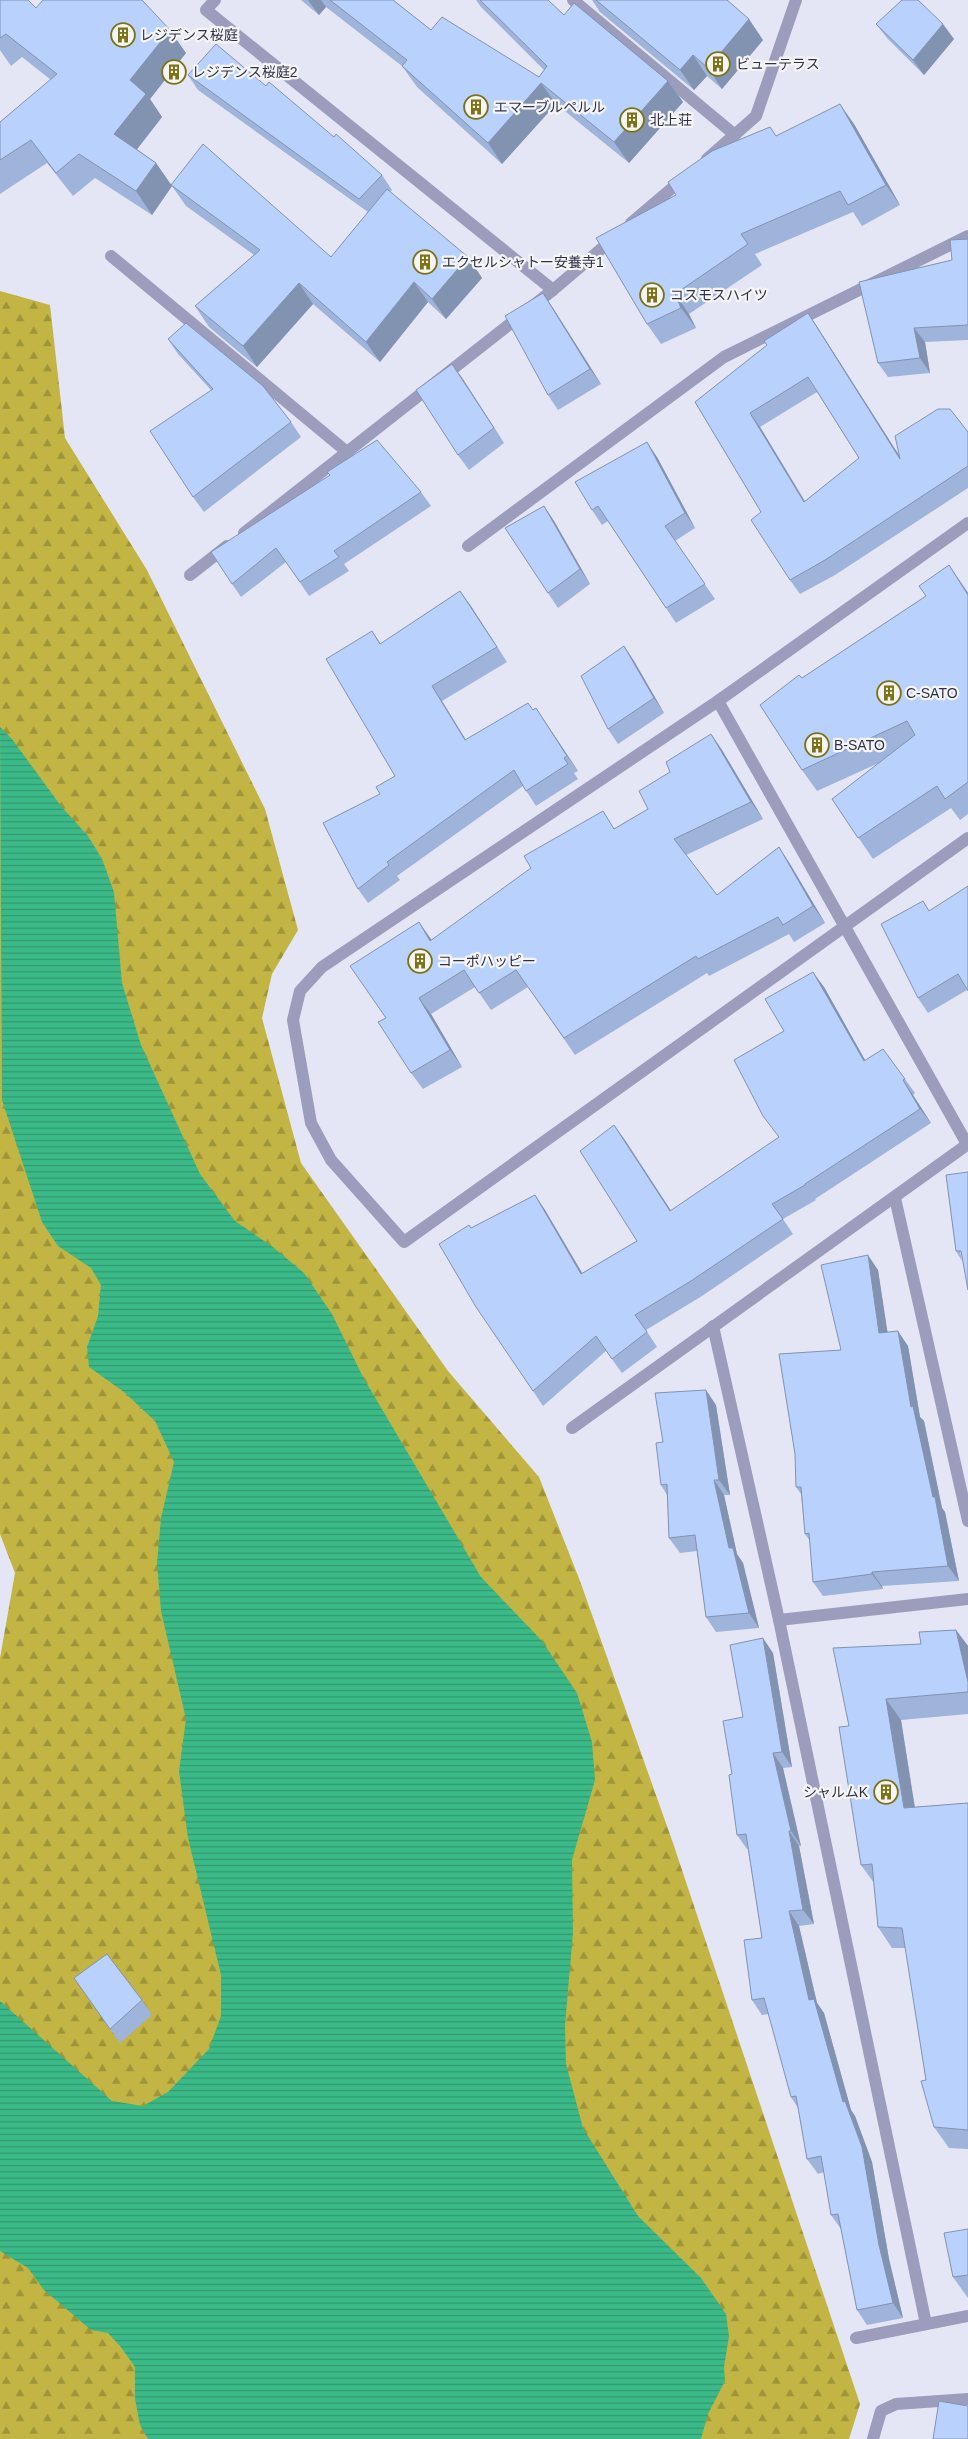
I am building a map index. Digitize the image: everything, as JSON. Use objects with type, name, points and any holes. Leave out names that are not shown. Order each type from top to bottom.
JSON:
[{"type":"street","points":[[215,0],[206,10],[553,290]]},
{"type":"street","points":[[573,0],[734,135]]},
{"type":"street","points":[[190,575],[553,290],[756,116],[796,0]]},
{"type":"street","points":[[468,546],[724,357],[968,236]]},
{"type":"street","points":[[111,256],[347,452]]},
{"type":"street","points":[[968,523],[718,701],[322,967],[300,991],[293,1020],[311,1123],[331,1160],[404,1242],[968,838]]},
{"type":"street","points":[[572,1428],[968,1144],[718,701]]},
{"type":"street","points":[[895,1198],[968,1521]]},
{"type":"street","points":[[713,1326],[779,1620],[926,2324]]},
{"type":"street","points":[[779,1620],[968,1598]]},
{"type":"street","points":[[856,2338],[968,2316]]},
{"type":"street","points":[[873,2439],[881,2411],[896,2404],[968,2399]]},
{"type":"green space","points":[[0,291],[50,305],[65,438],[147,570],[265,809],[298,930],[272,974],[262,1018],[301,1163],[448,1371],[539,1477],[580,1581],[673,1843],[860,2404],[849,2439],[0,2439],[0,1658],[15,1573],[0,1534]]},
{"type":"shaded area","points":[[0,727],[12,739],[61,806],[88,836],[102,859],[114,892],[122,983],[141,1045],[200,1174],[235,1221],[273,1247],[304,1273],[332,1314],[363,1377],[481,1577],[542,1641],[577,1693],[592,1742],[595,1780],[572,1860],[573,1933],[565,2025],[566,2064],[583,2128],[638,2216],[701,2278],[726,2314],[729,2336],[724,2367],[725,2381],[708,2414],[701,2439],[148,2439],[140,2425],[135,2399],[135,2367],[120,2346],[108,2333],[91,2330],[44,2290],[28,2268],[0,2251],[0,2001],[112,2101],[143,2106],[168,2092],[209,2049],[221,2016],[221,1975],[188,1838],[179,1771],[186,1719],[161,1611],[157,1563],[161,1518],[174,1462],[155,1421],[124,1392],[89,1367],[87,1347],[98,1316],[101,1285],[91,1268],[58,1246],[42,1222],[2,1100]]},
{"type":"building","points":[[0,0],[28,0],[36,8],[43,0],[142,0],[170,30],[130,80],[146,94],[114,134],[156,163],[136,191],[79,154],[56,173],[31,140],[0,160],[0,122],[57,74],[6,34],[0,38]]},
{"type":"building","points":[[330,0],[393,0],[431,30],[442,17],[539,77],[547,66],[480,0],[548,0],[564,15],[574,3],[668,81],[614,142],[541,83],[488,143],[402,66],[407,60]]},
{"type":"building","name":"ビューテラス","points":[[596,0],[727,0],[749,19],[708,68],[693,55],[680,70]]},
{"type":"building","points":[[902,0],[918,0],[943,24],[913,60],[876,24]]},
{"type":"building","points":[[216,44],[266,86],[269,82],[334,137],[336,134],[382,175],[359,199],[188,75]]},
{"type":"building","points":[[840,104],[886,185],[848,205],[840,191],[741,234],[748,244],[675,294],[681,308],[647,324],[596,238],[676,195],[668,182],[712,151],[770,127],[776,136]]},
{"type":"building","points":[[203,144],[331,257],[387,189],[468,257],[432,299],[414,282],[366,342],[299,283],[243,346],[195,306],[260,250],[171,185]]},
{"type":"building","points":[[968,239],[968,325],[914,328],[920,358],[878,363],[859,282],[952,260],[950,240]]},
{"type":"building","points":[[543,293],[590,369],[548,395],[505,316]]},
{"type":"building","points":[[808,313],[900,459],[895,436],[938,409],[950,409],[968,432],[968,466],[825,560],[790,580],[751,520],[761,512],[695,402],[767,345],[764,341]],"holes":[[[808,377],[859,458],[804,502],[750,413]]]},
{"type":"building","points":[[186,323],[263,386],[291,422],[193,497],[150,431],[213,389],[168,339]]},
{"type":"building","points":[[452,364],[494,428],[458,455],[416,390]]},
{"type":"building","points":[[377,440],[421,492],[334,551],[339,557],[300,582],[276,548],[232,584],[211,552],[330,475],[327,472]]},
{"type":"building","points":[[647,442],[685,513],[665,526],[705,584],[666,608],[598,506],[592,510],[575,482]]},
{"type":"building","points":[[544,506],[580,569],[548,593],[505,528]]},
{"type":"building","points":[[949,565],[968,595],[968,782],[945,799],[937,786],[858,838],[832,799],[915,735],[907,721],[802,770],[760,705],[799,675],[802,678],[926,596],[919,586]]},
{"type":"building","points":[[460,591],[497,647],[432,686],[465,740],[528,703],[533,710],[536,708],[567,756],[564,758],[568,764],[526,791],[514,770],[387,862],[389,865],[358,889],[323,823],[380,794],[376,787],[395,776],[326,659],[372,631],[380,644]]},
{"type":"building","points":[[624,646],[654,698],[608,729],[581,676]]},
{"type":"building","points":[[711,734],[751,802],[674,839],[717,895],[779,847],[813,906],[783,925],[778,917],[698,959],[696,956],[564,1038],[516,970],[479,993],[464,970],[419,998],[450,1050],[411,1073],[378,1022],[386,1018],[350,966],[419,922],[430,941],[531,868],[524,856],[603,811],[614,829],[648,809],[639,791],[670,772],[666,762]]},
{"type":"building","points":[[968,886],[968,991],[958,974],[918,998],[881,924],[923,901],[929,911]]},
{"type":"building","points":[[813,972],[864,1061],[883,1049],[905,1079],[903,1080],[920,1109],[805,1185],[772,1204],[783,1219],[691,1281],[635,1315],[647,1332],[612,1359],[596,1336],[533,1391],[476,1307],[439,1244],[469,1225],[471,1228],[535,1195],[581,1274],[637,1241],[580,1151],[614,1125],[670,1211],[779,1137],[763,1116],[734,1060],[784,1031],[765,999]]},
{"type":"building","points":[[968,1172],[968,1290],[961,1251],[956,1251],[946,1175]]},
{"type":"building","points":[[868,1255],[879,1333],[898,1331],[911,1407],[913,1406],[933,1497],[935,1497],[948,1566],[872,1572],[872,1574],[813,1582],[809,1533],[805,1534],[801,1487],[796,1487],[795,1454],[779,1354],[841,1350],[821,1265]]},
{"type":"building","points":[[706,1390],[719,1480],[714,1480],[729,1548],[733,1548],[749,1613],[706,1617],[695,1535],[669,1538],[667,1484],[661,1485],[656,1443],[663,1442],[655,1393]]},
{"type":"building","points":[[956,1630],[968,1682],[968,1692],[886,1699],[904,1808],[968,1803],[968,2130],[934,2127],[921,2081],[926,2080],[902,1928],[878,1927],[872,1864],[861,1865],[839,1727],[849,1726],[833,1648],[921,1644],[919,1632]]},
{"type":"building","points":[[763,1638],[782,1752],[773,1753],[791,1831],[789,1831],[803,1910],[789,1911],[809,2000],[814,1999],[843,2102],[845,2101],[862,2147],[879,2245],[893,2303],[857,2310],[838,2214],[831,2215],[821,2156],[807,2159],[796,2096],[791,2097],[764,1998],[752,2000],[744,1940],[762,1938],[746,1834],[737,1835],[729,1775],[732,1774],[723,1721],[743,1717],[730,1645]]},
{"type":"building","points":[[107,1954],[142,2000],[110,2029],[74,1978]]},
{"type":"building","points":[[968,2229],[968,2275],[953,2277],[944,2233]]},
{"type":"building","points":[[939,2401],[968,2406],[968,2439],[933,2439]]},
{"type":"place","name":"レジデンス桜庭","points":[[123,35]]},
{"type":"place","name":"ビューテラス","points":[[718,64]]},
{"type":"place","name":"レジデンス桜庭2","points":[[174,72]]},
{"type":"place","name":"エマーブルペルル","points":[[476,107]]},
{"type":"place","name":"北上荘","points":[[632,120]]},
{"type":"place","name":"エクセルシャトー安養寺1","points":[[425,262]]},
{"type":"place","name":"コスモスハイツ","points":[[652,295]]},
{"type":"place","name":"C-SATO","points":[[889,693]]},
{"type":"place","name":"B-SATO","points":[[817,745]]},
{"type":"place","name":"コーポハッピー","points":[[420,961]]},
{"type":"place","name":"シャルムK","points":[[886,1792]]}]
